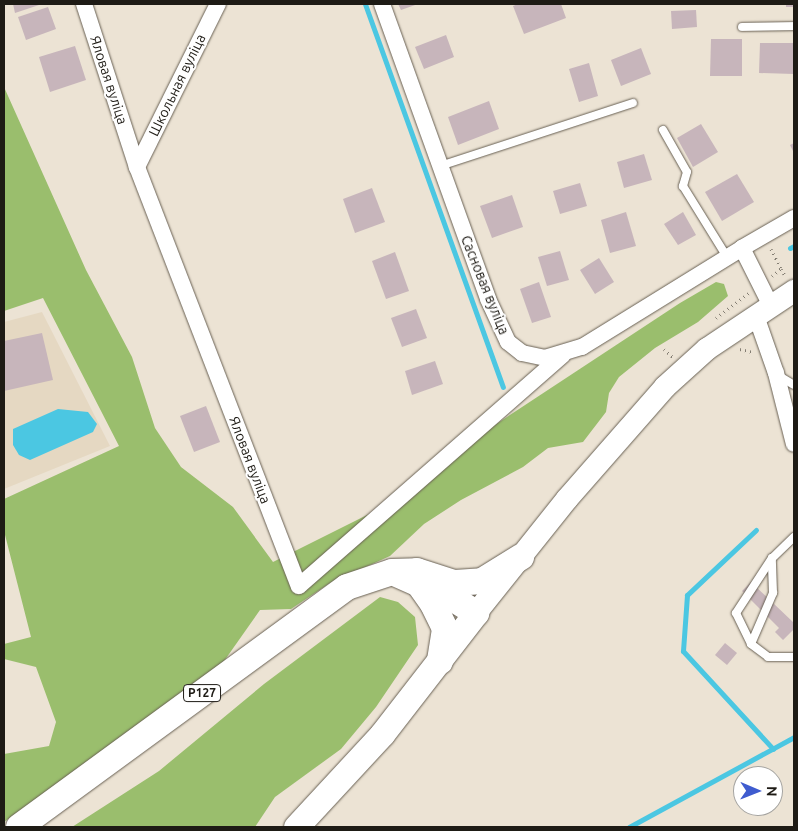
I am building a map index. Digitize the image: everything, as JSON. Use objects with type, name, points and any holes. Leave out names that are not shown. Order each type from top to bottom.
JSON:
[{"type":"highway","name":"Р127","points":[[19,827],[347,587],[392,572],[417,571],[455,583],[482,580],[521,557]]},
{"type":"highway","name":"Р127","points":[[392,572],[414,575],[476,613]]},
{"type":"highway","points":[[392,572],[419,584],[433,604],[445,629],[440,662]]},
{"type":"main road","points":[[764,311],[794,291]]},
{"type":"main road","name":"Р127","points":[[296,827],[382,734],[521,557],[614,444],[665,387],[707,348],[764,311]]},
{"type":"street","name":"Яловая вуліца","points":[[84,4],[137,167],[299,586],[563,354]]},
{"type":"street","name":"Школьная вуліца","points":[[137,167],[218,4]]},
{"type":"street","name":"Сасновая вуліца","points":[[382,4],[488,299],[508,342],[522,353],[545,358],[582,347],[794,218]]},
{"type":"street","points":[[742,248],[764,311],[776,372],[794,444]]},
{"type":"lane","points":[[742,27],[794,26]]},
{"type":"lane","points":[[440,166],[633,103]]},
{"type":"lane","points":[[663,130],[687,172],[683,186],[726,258]]},
{"type":"lane","points":[[776,372],[794,385]]},
{"type":"lane","points":[[794,538],[772,558],[736,613],[751,644],[768,657],[794,657]]},
{"type":"lane","points":[[751,644],[773,593],[772,558]]},
{"type":"path","points":[[765,236],[781,269]]},
{"type":"shaded area","points":[[42,312],[110,446],[4,489],[4,322]]},
{"type":"green space","points":[[4,87],[86,270],[132,357],[155,428],[181,467],[233,507],[273,562],[379,509],[469,442],[680,303],[716,282],[724,284],[728,296],[698,322],[655,348],[619,377],[609,393],[606,412],[583,442],[548,448],[523,467],[461,500],[424,524],[390,556],[330,583],[291,609],[260,610],[222,664],[4,822],[4,754],[49,746],[56,722],[36,667],[4,659],[4,644],[31,637],[4,531],[4,499],[119,446],[43,298],[4,311]]},
{"type":"green space","points":[[380,597],[398,602],[415,617],[418,645],[376,707],[341,749],[275,797],[255,827],[72,827],[159,771],[264,684]]},
{"type":"water","points":[[58,409],[88,412],[97,424],[93,432],[30,460],[19,455],[13,445],[13,429]]},
{"type":"building","points":[[13,4],[42,4],[15,13]]},
{"type":"building","points":[[398,4],[418,4],[401,10]]},
{"type":"building","points":[[518,4],[561,4],[566,18],[524,34],[513,6]]},
{"type":"building","points":[[786,4],[794,4],[794,7],[786,7]]},
{"type":"building","points":[[48,7],[56,29],[26,40],[18,17]]},
{"type":"building","points":[[696,10],[697,27],[672,29],[671,11]]},
{"type":"building","points":[[446,35],[454,57],[424,69],[415,47]]},
{"type":"building","points":[[711,39],[742,39],[742,76],[710,76]]},
{"type":"building","points":[[760,43],[794,43],[794,74],[759,73]]},
{"type":"building","points":[[75,46],[86,80],[50,92],[39,57]]},
{"type":"building","points":[[641,48],[651,74],[621,86],[611,60]]},
{"type":"building","points":[[589,63],[598,96],[579,102],[569,69]]},
{"type":"building","points":[[489,101],[499,129],[458,145],[448,117]]},
{"type":"building","points":[[701,124],[718,152],[693,167],[677,138]]},
{"type":"building","points":[[794,143],[794,153],[790,145]]},
{"type":"building","points":[[644,154],[652,180],[624,188],[617,162]]},
{"type":"building","points":[[737,174],[754,202],[722,221],[705,192]]},
{"type":"building","points":[[580,183],[587,206],[560,214],[553,191]]},
{"type":"building","points":[[372,188],[385,222],[355,233],[343,199]]},
{"type":"building","points":[[512,195],[523,227],[492,238],[480,206]]},
{"type":"building","points":[[626,212],[636,246],[610,253],[601,220]]},
{"type":"building","points":[[683,212],[696,235],[678,245],[664,224]]},
{"type":"building","points":[[560,251],[569,280],[547,286],[538,257]]},
{"type":"building","points":[[395,252],[409,291],[386,299],[372,261]]},
{"type":"building","points":[[599,258],[614,282],[595,294],[580,270]]},
{"type":"building","points":[[539,282],[551,317],[532,323],[520,289]]},
{"type":"building","points":[[416,309],[427,338],[402,347],[391,318]]},
{"type":"building","points":[[42,333],[53,380],[4,391],[4,341]]},
{"type":"building","points":[[435,361],[443,384],[412,395],[405,371]]},
{"type":"building","points":[[206,406],[220,442],[194,452],[180,416]]},
{"type":"building","points":[[751,582],[794,623],[794,629],[783,640],[775,632],[779,628],[742,591]]},
{"type":"building","points":[[725,643],[737,653],[727,665],[715,655]]},
{"type":"waterway","points":[[365,4],[503,387]]},
{"type":"waterway","points":[[790,248],[794,246]]},
{"type":"waterway","points":[[756,530],[687,595],[683,651],[773,749]]},
{"type":"waterway","points":[[629,827],[794,737]]}]
